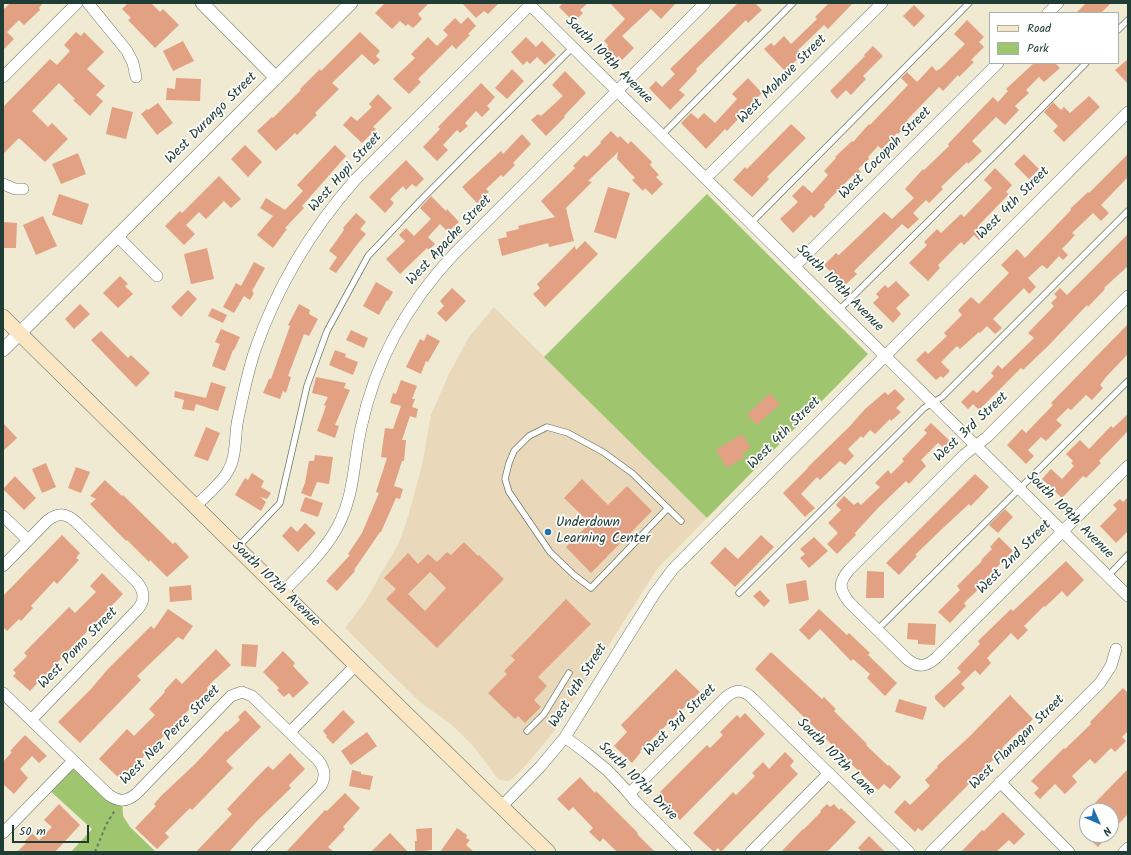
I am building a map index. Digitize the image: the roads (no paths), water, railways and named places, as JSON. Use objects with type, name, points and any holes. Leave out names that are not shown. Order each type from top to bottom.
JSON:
[{"type":"main road","name":"South 107th Avenue","points":[[3,317],[194,507],[500,807],[548,852]]},
{"type":"street","points":[[3,77],[77,3]]},
{"type":"street","points":[[88,3],[127,51],[133,63],[136,77]]},
{"type":"street","points":[[202,3],[276,78]]},
{"type":"street","name":"West Durango Street","points":[[20,333],[118,237],[351,3]]},
{"type":"street","name":"West Apache Street","points":[[282,593],[317,557],[331,539],[342,517],[352,485],[359,438],[371,390],[384,356],[397,331],[428,283],[450,258],[705,3]]},
{"type":"street","name":"West Mohave Street","points":[[706,178],[882,3]]},
{"type":"street","points":[[1049,12],[1058,3]]},
{"type":"street","name":"South 109th Avenue","points":[[530,4],[1128,596]]},
{"type":"street","name":"West Hopi Street","points":[[194,507],[228,471],[233,457],[243,394],[255,350],[279,293],[294,263],[314,233],[334,205],[355,180],[530,4]]},
{"type":"street","name":"West Cocopah Street","points":[[795,266],[997,64]]},
{"type":"street","name":"West 4th Street","points":[[500,807],[541,766],[565,737],[654,593],[668,575],[701,540],[1128,112]]},
{"type":"street","points":[[3,184],[15,189],[23,189]]},
{"type":"street","points":[[118,237],[157,276]]},
{"type":"street","name":"West 3rd Street","points":[[877,630],[850,602],[842,591],[840,586],[842,580],[849,570],[964,455],[987,437],[1128,296]]},
{"type":"street","points":[[3,350],[20,333]]},
{"type":"street","name":"West 2nd Street","points":[[877,630],[907,659],[916,665],[921,666],[932,662],[1128,466]]},
{"type":"street","name":"West Pomo Street","points":[[28,540],[51,518],[61,514],[67,515],[137,582],[143,591],[144,596],[143,601],[137,610],[31,720]]},
{"type":"street","points":[[3,516],[28,540],[3,566]]},
{"type":"street","name":"West Flanagan Street","points":[[931,852],[1100,683],[1111,666],[1116,649]]},
{"type":"street","points":[[257,852],[321,786],[325,776],[324,770],[318,760],[290,732],[356,665]]},
{"type":"street","name":"West 3rd Street","points":[[630,794],[726,697],[732,692],[738,690]]},
{"type":"street","name":"South 107th Lane","points":[[738,690],[745,692],[750,696],[909,852]]},
{"type":"street","points":[[3,693],[73,761],[3,833]]},
{"type":"street","name":"West Nez Perce Street","points":[[73,761],[109,795],[122,801],[131,798],[136,794],[227,700],[236,693],[247,693],[257,700],[290,732]]},
{"type":"street","name":"South 107th Drive","points":[[565,737],[596,761],[686,852]]},
{"type":"street","points":[[751,852],[829,773]]},
{"type":"street","points":[[1000,782],[1069,852]]},
{"type":"street","points":[[1124,852],[1128,848]]},
{"type":"lane","points":[[662,135],[793,3]]},
{"type":"lane","points":[[751,223],[969,3]]},
{"type":"lane","points":[[1119,29],[1128,20]]},
{"type":"lane","points":[[237,548],[280,503],[307,386],[327,331],[368,256],[420,201],[573,47]]},
{"type":"lane","points":[[839,310],[1085,64]]},
{"type":"lane","points":[[739,593],[924,408],[942,397],[1128,211]]},
{"type":"lane","points":[[877,630],[1128,380]]},
{"type":"lane","points":[[668,508],[590,588],[550,552],[509,492],[505,479],[514,451],[529,436],[547,427],[568,433],[602,452],[632,473],[668,508],[681,521]]},
{"type":"lane","points":[[1108,576],[1128,555]]},
{"type":"lane","points":[[527,731],[544,714],[569,673]]},
{"type":"place","name":"Underdown Learning Center","points":[[548,532]]}]
